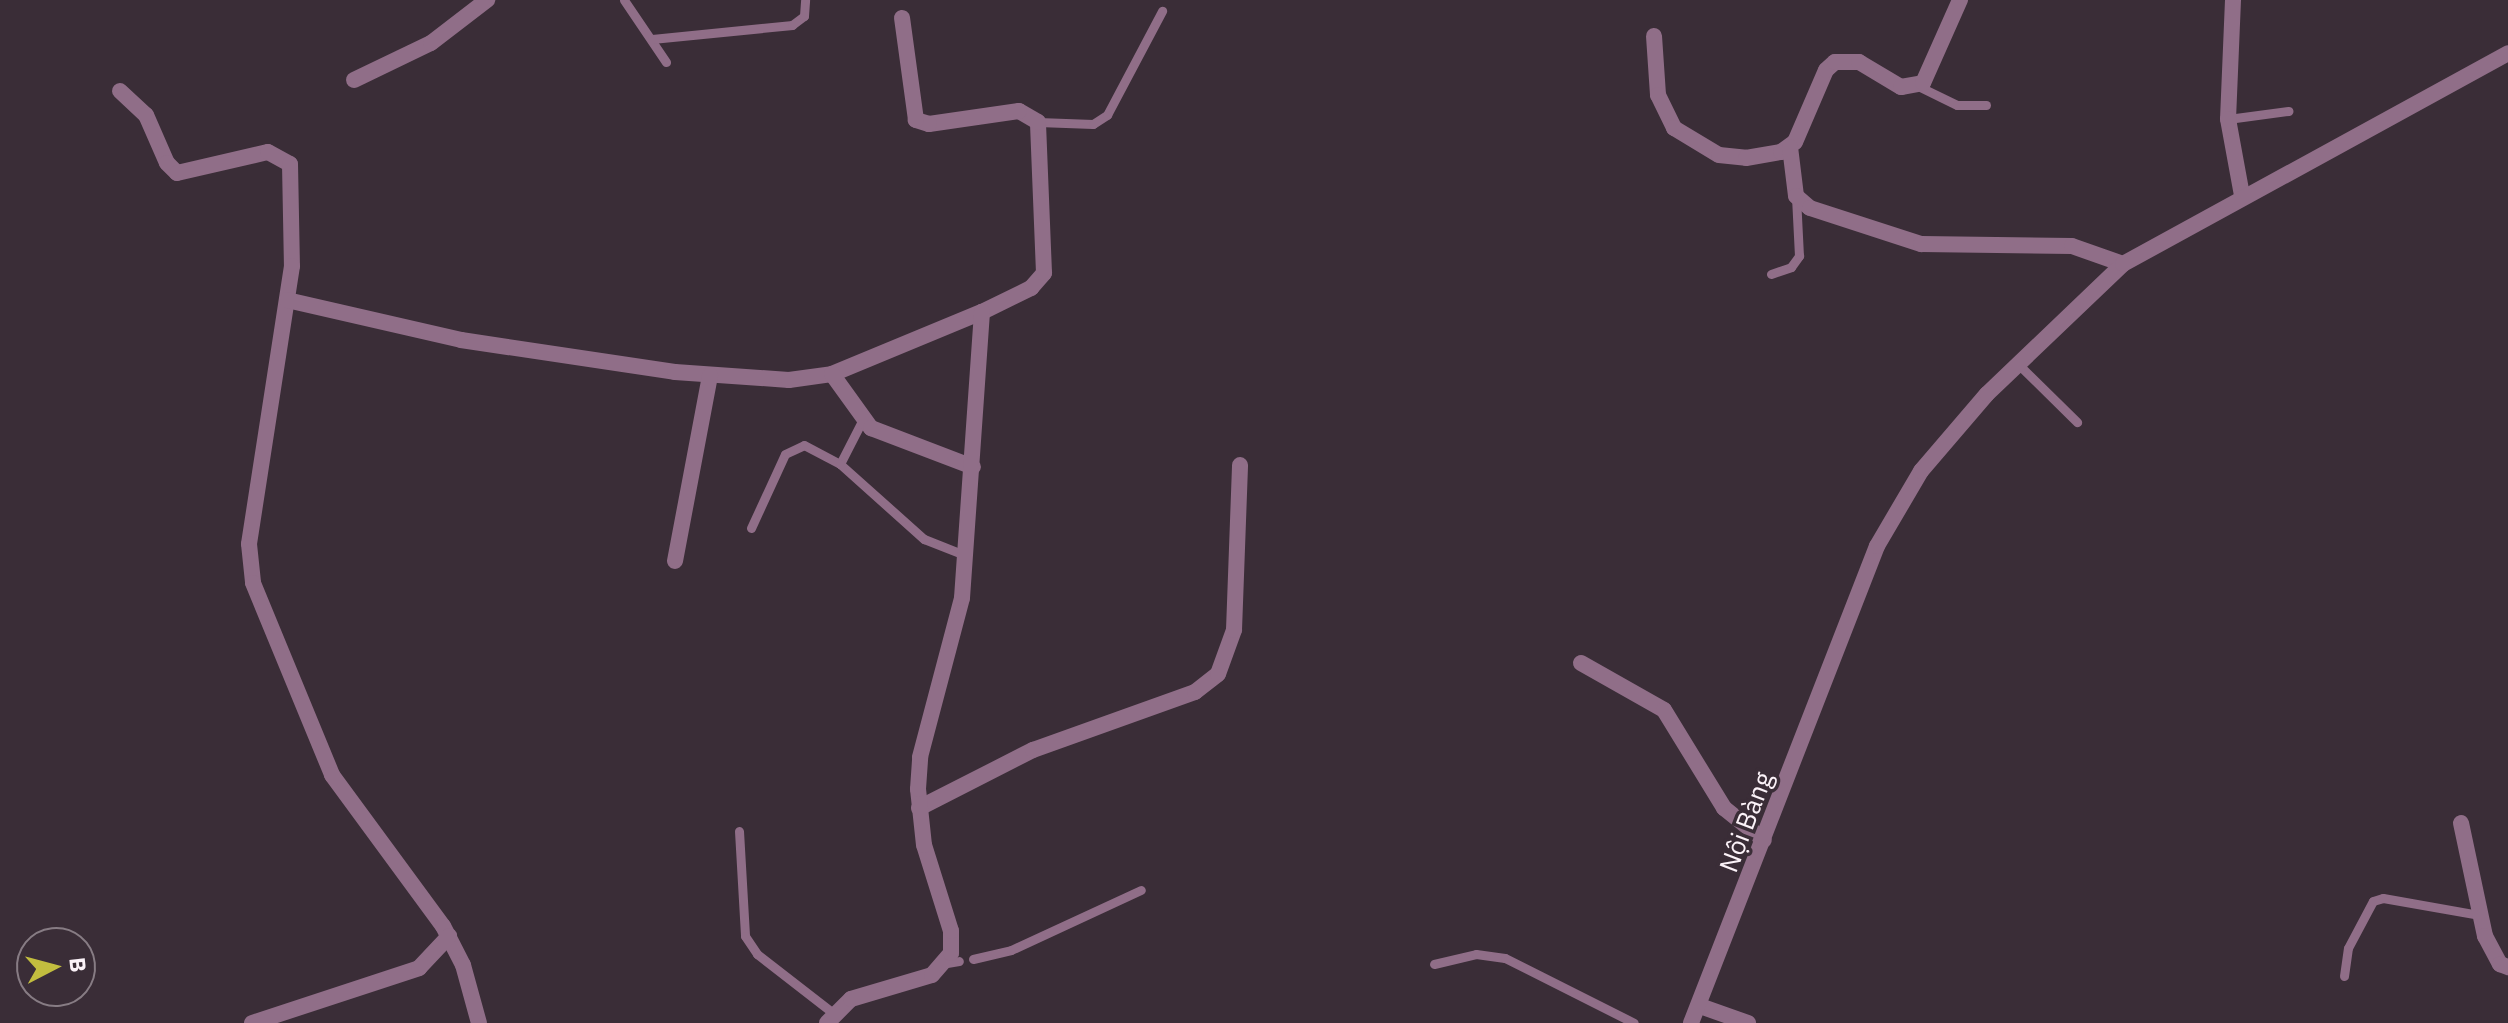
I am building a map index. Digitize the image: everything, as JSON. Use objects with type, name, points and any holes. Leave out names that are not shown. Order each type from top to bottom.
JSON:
[{"type":"street","points":[[354,80],[431,43],[487,0]]},
{"type":"street","points":[[1960,0],[1929,76],[1918,86],[1896,85],[1853,60],[1835,62],[1826,70],[1790,147],[1796,196],[1810,208],[1921,244],[2072,246],[2123,264]]},
{"type":"street","points":[[2233,0],[2228,119],[2242,195]]},
{"type":"street","points":[[287,300],[461,340],[710,375],[789,380],[832,374],[982,312],[1031,288],[1044,273],[1039,130],[1019,111],[929,124],[916,120],[902,18]]},
{"type":"street","points":[[1654,36],[1662,107],[1683,137],[1732,158],[1790,147]]},
{"type":"street","name":"Nội Bàng","points":[[1691,1023],[1842,636],[1898,506],[1987,394],[2123,264],[2242,195],[2508,53]]},
{"type":"street","points":[[120,91],[146,115],[167,163],[177,173],[268,152],[287,159],[292,170],[294,228],[287,300],[249,544],[253,583],[332,775],[449,936],[463,965],[479,1023]]},
{"type":"street","points":[[830,1018],[851,999],[932,975],[953,962],[951,931],[924,845],[919,808],[920,757],[957,627],[967,556],[982,312]]},
{"type":"street","points":[[832,374],[862,421],[973,467]]},
{"type":"street","points":[[675,561],[710,375]]},
{"type":"street","points":[[919,808],[1033,750],[1195,692],[1218,674],[1234,630],[1240,465]]},
{"type":"street","points":[[1581,663],[1664,710],[1724,808],[1764,840]]},
{"type":"street","points":[[2461,823],[2479,915],[2500,964],[2508,967]]},
{"type":"street","points":[[252,1023],[419,968],[449,936]]},
{"type":"street","points":[[1700,1006],[1748,1023]]},
{"type":"lane","points":[[624,0],[666,62]]},
{"type":"lane","points":[[652,39],[792,25],[804,16],[805,0]]},
{"type":"lane","points":[[1039,130],[1093,124],[1107,115],[1162,11]]},
{"type":"lane","points":[[1918,86],[1957,105],[1986,105]]},
{"type":"lane","points":[[2228,119],[2288,111]]},
{"type":"lane","points":[[1771,274],[1791,267],[1799,256],[1796,196]]},
{"type":"lane","points":[[2018,364],[2077,422]]},
{"type":"lane","points":[[840,464],[862,421]]},
{"type":"lane","points":[[751,528],[789,450],[810,446],[840,464],[924,539],[967,556]]},
{"type":"lane","points":[[739,831],[745,936],[757,954],[830,1018]]},
{"type":"lane","points":[[973,959],[1011,950],[1141,890]]},
{"type":"lane","points":[[2344,976],[2348,948],[2373,901],[2383,898],[2479,915]]},
{"type":"lane","points":[[1434,964],[1476,954],[1505,958],[1634,1023]]}]
